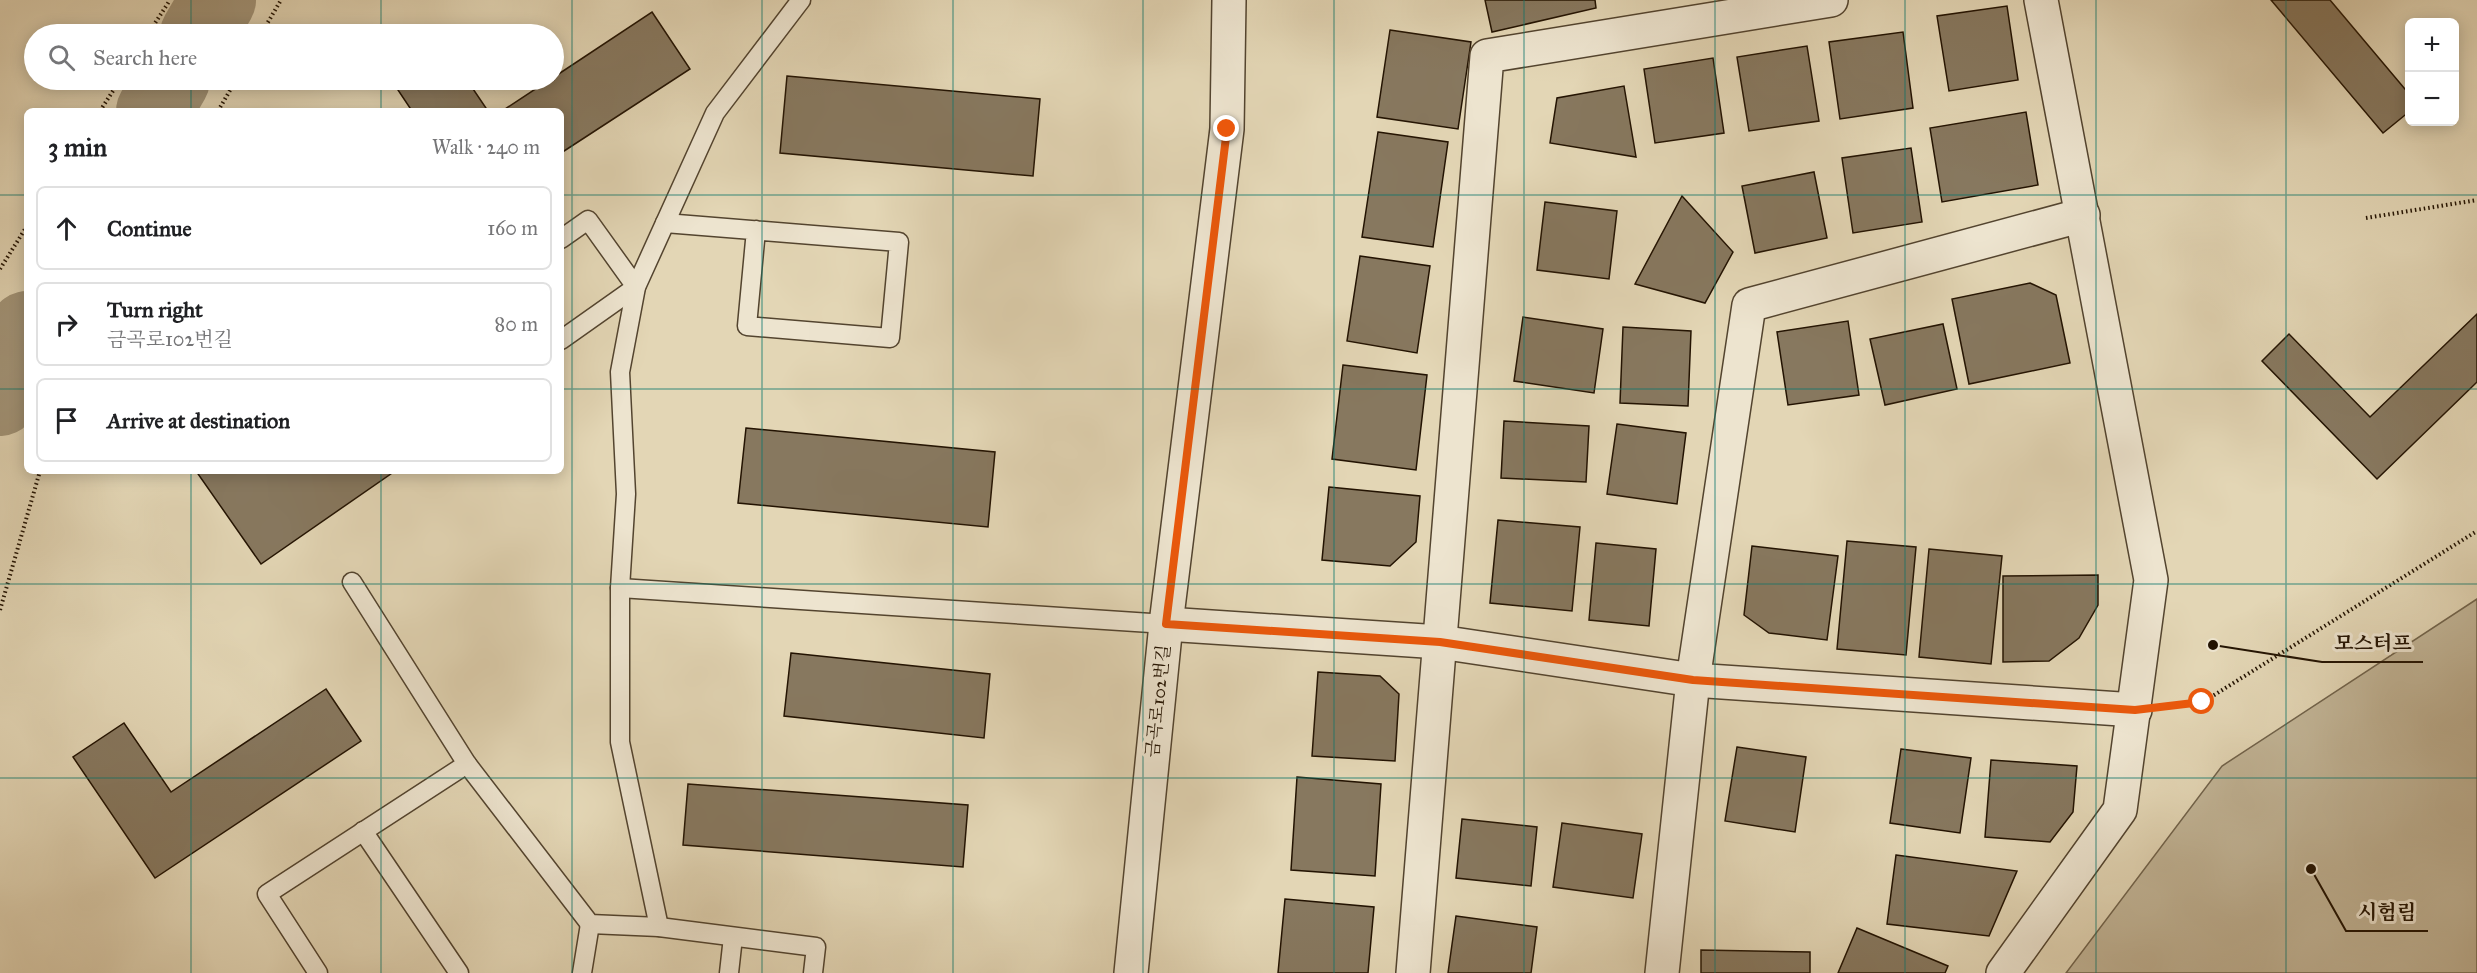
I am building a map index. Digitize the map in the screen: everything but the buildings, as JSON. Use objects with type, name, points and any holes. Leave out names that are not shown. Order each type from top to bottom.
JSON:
[{"type":"street","name":"금곡로102번길","points":[[1131,973],[1166,624],[1227,129],[1229,0]]},
{"type":"street","points":[[1413,973],[1487,56],[1831,0]]},
{"type":"street","points":[[2003,973],[2120,810],[2151,580],[2041,0]]},
{"type":"street","points":[[1662,973],[1693,680],[1749,305],[2083,215]]},
{"type":"street","points":[[1166,624],[1440,642],[1693,680],[2135,710]]},
{"type":"lane","points":[[659,927],[620,742],[620,588],[626,494],[620,372],[636,287],[715,113],[801,0]]},
{"type":"lane","points":[[564,237],[588,220],[636,287]]},
{"type":"lane","points":[[665,223],[756,230],[899,242],[890,338],[747,326],[756,230]]},
{"type":"lane","points":[[564,338],[636,287]]},
{"type":"lane","points":[[352,582],[467,764],[590,924],[582,973]]},
{"type":"lane","points":[[620,588],[1166,624]]},
{"type":"lane","points":[[318,973],[267,894],[467,764]]},
{"type":"lane","points":[[363,831],[459,973]]},
{"type":"lane","points":[[590,924],[659,927],[816,947],[813,973]]},
{"type":"lane","points":[[729,973],[733,937]]},
{"type":"path","points":[[154,24],[170,0]]},
{"type":"path","points":[[267,24],[281,0]]},
{"type":"path","points":[[102,108],[114,90]]},
{"type":"path","points":[[220,108],[230,90]]},
{"type":"path","points":[[2366,218],[2477,200]]},
{"type":"path","points":[[0,269],[24,231]]},
{"type":"path","points":[[0,610],[39,474]]},
{"type":"path","points":[[2135,710],[2202,702],[2477,531]]},
{"type":"shaded area","points":[[2477,599],[2477,973],[2066,973],[2222,766]]},
{"type":"waterway","points":[[204,24],[218,0]]},
{"type":"waterway","points":[[156,108],[166,90]]},
{"type":"waterway","points":[[0,398],[24,334]]},
{"type":"place","name":"모스터프","points":[[2213,645]]},
{"type":"place","name":"시험림","points":[[2311,869]]},
{"type":"route","points":[[1227,129],[1166,624],[1440,642],[1693,680],[2135,710],[2202,702]]}]
